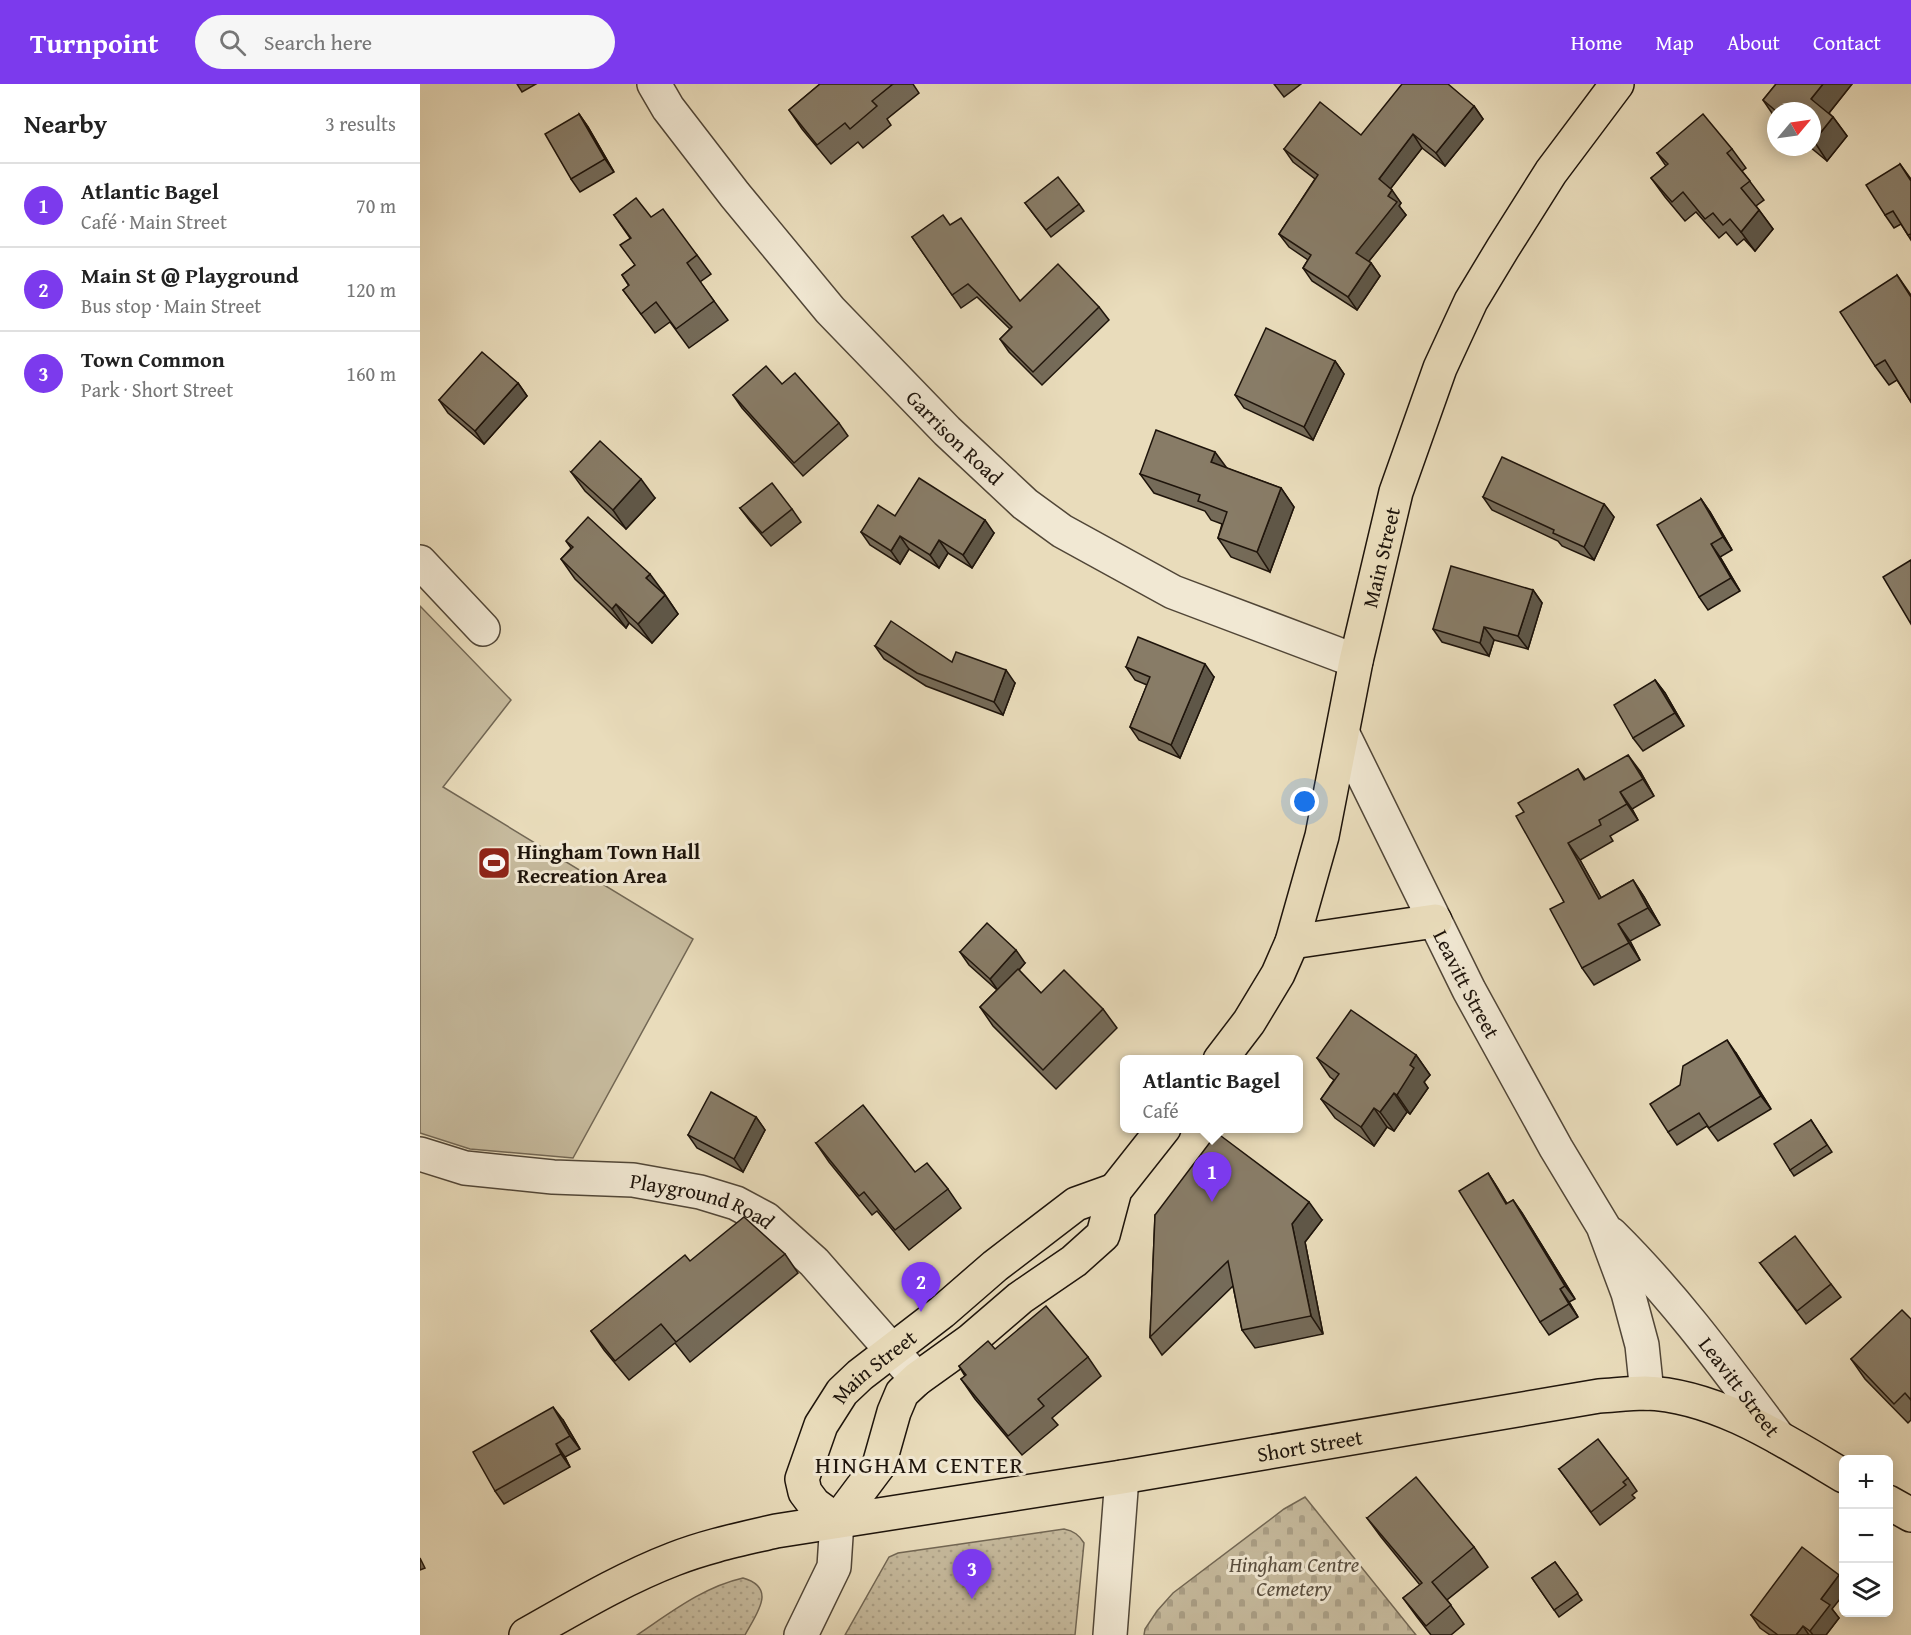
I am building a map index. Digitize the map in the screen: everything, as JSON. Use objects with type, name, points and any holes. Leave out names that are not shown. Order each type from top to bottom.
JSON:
[{"type":"main road","name":"Main Street","points":[[1223,1055],[1250,1022],[1278,974],[1292,942],[1322,836],[1356,661],[1396,492],[1440,368],[1471,301],[1503,248],[1551,172],[1617,84]]},
{"type":"main road","points":[[1292,942],[1435,921]]},
{"type":"main road","name":"Main Street","points":[[1115,1190],[1076,1204],[860,1375],[842,1392],[821,1425],[802,1479],[805,1492],[814,1504],[837,1521],[879,1465],[894,1412],[902,1393],[917,1379],[970,1341],[1020,1298],[1074,1261],[1102,1235],[1115,1190],[1160,1133]]},
{"type":"main road","points":[[1020,1247],[1046,1280]]},
{"type":"main road","name":"Short Street","points":[[837,1521],[1122,1477],[1557,1401],[1599,1396],[1647,1393],[1692,1401],[1729,1413],[1778,1437]]},
{"type":"main road","name":"Leavitt Street","points":[[1778,1437],[1839,1473]]},
{"type":"main road","points":[[1893,1505],[1911,1515]]},
{"type":"main road","points":[[526,1635],[611,1587],[676,1558],[725,1543],[837,1521]]},
{"type":"street","name":"Garrison Road","points":[[654,84],[668,108],[735,195],[830,310],[946,431],[1024,504],[1062,531],[1173,592],[1356,661]]},
{"type":"street","points":[[420,562],[483,629]]},
{"type":"street","name":"Leavitt Street","points":[[1342,734],[1469,990],[1515,1076],[1603,1226],[1628,1293],[1642,1345],[1647,1393]]},
{"type":"street","name":"Playground Road","points":[[420,1154],[465,1168],[553,1177],[633,1180],[700,1191],[736,1203],[766,1220],[814,1262],[917,1379]]},
{"type":"street","name":"Leavitt Street","points":[[1603,1226],[1677,1304],[1778,1437]]},
{"type":"street","points":[[1110,1635],[1122,1477]]},
{"type":"street","points":[[801,1635],[834,1567],[837,1521]]},
{"type":"green space","name":"Hingham Town Hall Recreation Area","points":[[420,606],[511,700],[443,787],[693,939],[573,1158],[470,1149],[420,1133]]},
{"type":"green space","name":"Hingham Centre Cemetery","points":[[1305,1497],[1416,1635],[1144,1635],[1145,1629],[1157,1611],[1173,1593],[1284,1509]]},
{"type":"green space","points":[[1064,1529],[1076,1534],[1084,1543],[1075,1635],[845,1635],[889,1557],[898,1553]]},
{"type":"green space","points":[[743,1578],[754,1582],[760,1588],[762,1595],[758,1610],[745,1635],[637,1635],[701,1594]]},
{"type":"building","points":[[820,84],[893,84],[872,101],[877,106],[850,129],[845,123],[817,145],[789,110]]},
{"type":"building","points":[[1402,84],[1448,84],[1474,106],[1436,153],[1413,134],[1379,179],[1392,190],[1388,196],[1397,202],[1356,253],[1371,263],[1348,297],[1303,268],[1311,255],[1279,234],[1318,175],[1284,149],[1320,102],[1361,135]]},
{"type":"building","points":[[1776,84],[1823,84],[1811,99],[1815,102],[1767,103],[1763,100]]},
{"type":"building","points":[[1821,107],[1833,117],[1821,132]]},
{"type":"building","points":[[579,114],[605,159],[571,179],[545,134]]},
{"type":"building","points":[[1703,114],[1732,149],[1727,153],[1750,181],[1741,188],[1759,210],[1741,232],[1730,219],[1723,225],[1713,213],[1705,219],[1683,192],[1672,202],[1651,178],[1668,164],[1657,153]]},
{"type":"building","points":[[1900,164],[1911,181],[1911,234],[1908,235],[1893,211],[1885,215],[1866,185]]},
{"type":"building","points":[[1058,177],[1079,204],[1046,230],[1025,203]]},
{"type":"building","points":[[636,198],[651,217],[663,209],[697,255],[687,263],[714,301],[676,329],[656,302],[641,314],[623,290],[629,285],[622,275],[635,265],[620,245],[631,238],[614,215]]},
{"type":"building","points":[[943,215],[950,225],[961,218],[1020,301],[1058,264],[1099,307],[1033,372],[1000,339],[1012,327],[968,284],[952,295],[912,237]]},
{"type":"building","points":[[1897,275],[1911,297],[1911,402],[1885,360],[1875,366],[1840,312]]},
{"type":"building","points":[[1266,328],[1335,361],[1304,427],[1235,395]]},
{"type":"building","points":[[482,352],[518,383],[475,431],[439,400]]},
{"type":"building","points":[[766,366],[782,384],[795,373],[839,423],[794,463],[733,395]]},
{"type":"building","points":[[1156,430],[1215,452],[1211,462],[1281,488],[1257,552],[1218,538],[1227,512],[1198,501],[1200,495],[1140,474]]},
{"type":"building","points":[[600,441],[641,479],[613,510],[571,472]]},
{"type":"building","points":[[1502,457],[1604,504],[1584,547],[1553,533],[1554,530],[1483,497]]},
{"type":"building","points":[[919,478],[985,520],[963,555],[939,540],[930,555],[900,536],[891,551],[861,532],[878,505],[895,516]]},
{"type":"building","points":[[772,483],[792,509],[762,533],[740,508]]},
{"type":"building","points":[[1701,499],[1723,537],[1711,544],[1731,578],[1699,597],[1657,525]]},
{"type":"building","points":[[588,517],[650,574],[646,578],[665,595],[638,624],[616,604],[612,609],[561,559],[573,547],[566,541]]},
{"type":"building","points":[[1911,560],[1911,624],[1883,577]]},
{"type":"building","points":[[1451,566],[1533,590],[1518,636],[1484,627],[1480,643],[1433,629]]},
{"type":"building","points":[[891,621],[952,662],[956,652],[1006,670],[994,702],[917,673],[875,646]]},
{"type":"building","points":[[1138,637],[1205,664],[1171,745],[1130,727],[1150,677],[1126,667]]},
{"type":"building","points":[[1655,680],[1675,713],[1633,738],[1614,705]]},
{"type":"building","points":[[1628,755],[1643,779],[1620,792],[1627,804],[1599,820],[1601,825],[1568,843],[1599,899],[1633,880],[1648,908],[1618,924],[1629,943],[1582,968],[1550,909],[1564,902],[1516,816],[1524,812],[1518,803],[1578,769],[1584,780]]},
{"type":"building","points":[[987,923],[1016,950],[990,979],[960,952]]},
{"type":"building","points":[[1018,969],[1041,993],[1064,970],[1103,1009],[1043,1070],[980,1007]]},
{"type":"building","points":[[1351,1010],[1416,1055],[1410,1065],[1414,1068],[1397,1095],[1394,1093],[1380,1112],[1374,1108],[1361,1127],[1321,1099],[1339,1074],[1317,1058]]},
{"type":"building","points":[[1727,1040],[1761,1096],[1709,1128],[1699,1113],[1668,1132],[1650,1104],[1680,1085],[1683,1066]]},
{"type":"building","points":[[711,1092],[756,1117],[734,1159],[688,1135]]},
{"type":"building","points":[[863,1105],[915,1172],[927,1163],[948,1189],[895,1230],[864,1192],[859,1196],[816,1143]]},
{"type":"building","points":[[1811,1120],[1827,1145],[1790,1170],[1774,1144]]},
{"type":"building","points":[[1217,1133],[1309,1202],[1292,1224],[1311,1316],[1242,1330],[1228,1261],[1150,1337],[1155,1215]]},
{"type":"building","points":[[1488,1173],[1506,1204],[1513,1200],[1565,1286],[1560,1289],[1569,1304],[1540,1322],[1459,1191]]},
{"type":"building","points":[[744,1217],[785,1254],[676,1342],[661,1324],[615,1361],[591,1331],[685,1255],[690,1261]]},
{"type":"building","points":[[1795,1236],[1831,1284],[1797,1311],[1760,1263]]},
{"type":"building","points":[[1046,1306],[1088,1357],[1038,1399],[1044,1406],[1008,1436],[961,1379],[966,1375],[959,1366],[988,1341],[995,1349]]},
{"type":"building","points":[[1902,1310],[1911,1319],[1911,1400],[1905,1393],[1894,1404],[1851,1359]]},
{"type":"building","points":[[553,1407],[570,1436],[556,1444],[561,1454],[495,1491],[473,1452]]},
{"type":"building","points":[[1598,1439],[1628,1478],[1623,1482],[1626,1485],[1591,1512],[1559,1469]]},
{"type":"building","points":[[1416,1477],[1474,1547],[1432,1582],[1451,1605],[1426,1626],[1403,1598],[1422,1583],[1367,1518]]},
{"type":"building","points":[[1802,1547],[1839,1575],[1821,1599],[1830,1605],[1810,1631],[1803,1626],[1796,1635],[1778,1635],[1751,1615]]},
{"type":"building","points":[[1555,1562],[1578,1593],[1554,1610],[1532,1578]]},
{"type":"place","name":"Hingham Town Hall Recreation Area","points":[[494,863]]},
{"type":"place","name":"Atlantic Bagel","points":[[1212,1202]]},
{"type":"place","name":"Main St @ Playground","points":[[921,1312]]},
{"type":"place","name":"Town Common","points":[[972,1599]]},
{"type":"district","name":"HINGHAM CENTER","points":[[920,1464]]}]
